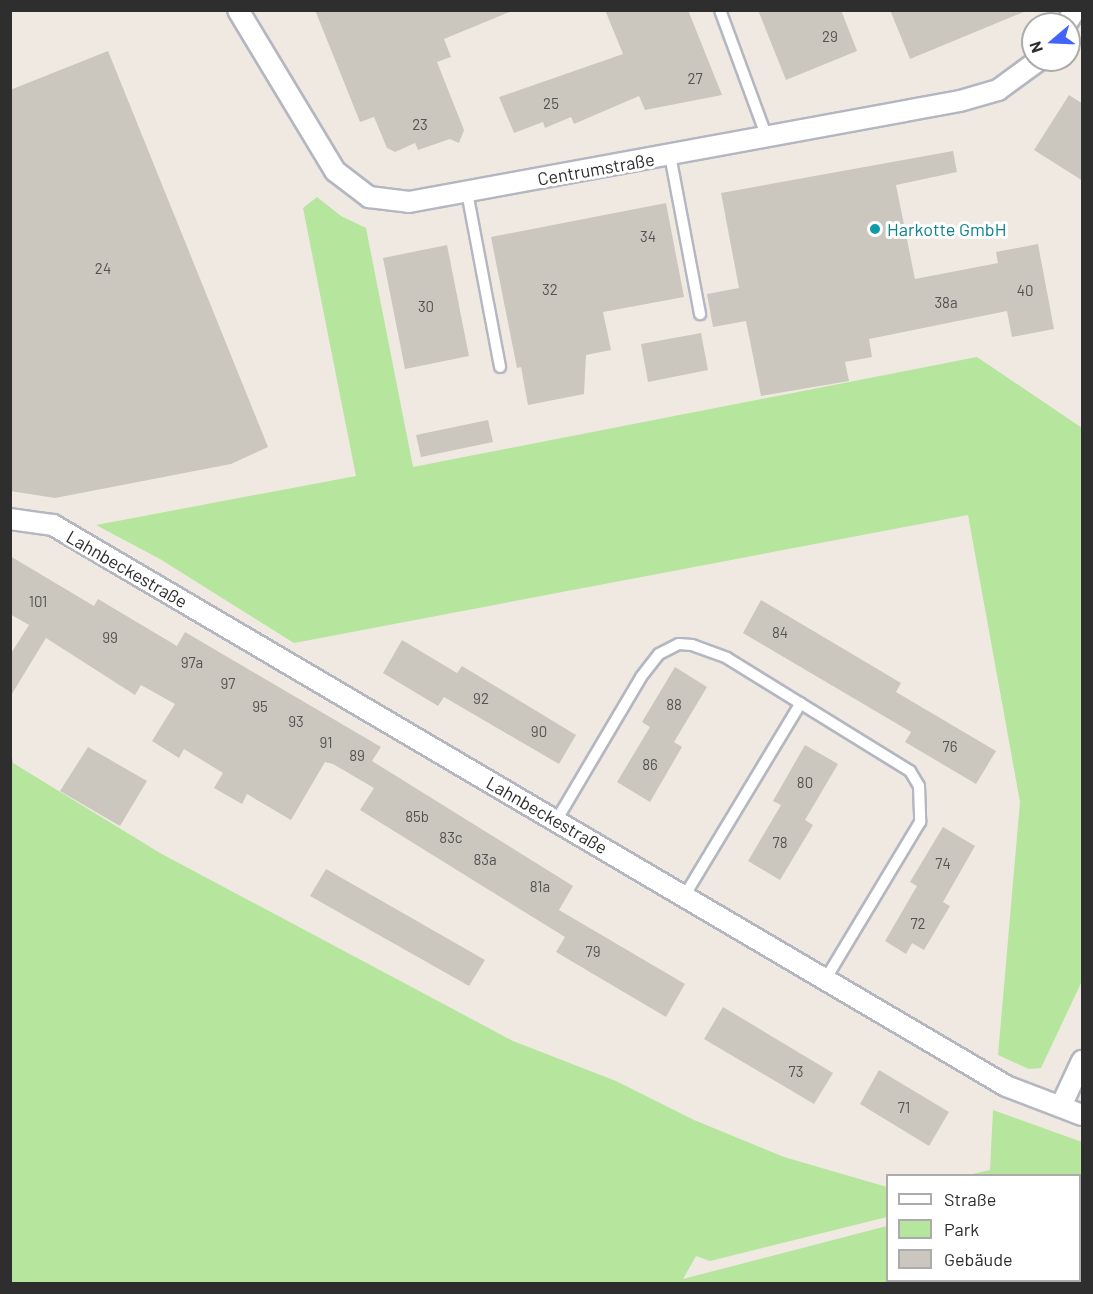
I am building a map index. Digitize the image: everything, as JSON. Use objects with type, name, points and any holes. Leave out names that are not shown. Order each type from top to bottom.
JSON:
[{"type":"street","name":"Centrumstraße","points":[[238,10],[335,171],[369,197],[409,202],[960,101],[998,90],[1023,72]]},
{"type":"street","name":"Lahnbeckestraße","points":[[10,519],[53,525],[556,821],[827,977],[1006,1086],[1083,1115]]},
{"type":"street","points":[[1061,1106],[1083,1061]]},
{"type":"lane","points":[[720,10],[767,138]]},
{"type":"lane","points":[[670,155],[700,314]]},
{"type":"lane","points":[[466,192],[500,367]]},
{"type":"lane","points":[[556,821],[641,677],[668,649],[692,645],[727,658],[910,771],[921,797],[920,822],[827,977]]},
{"type":"lane","points":[[685,895],[801,703]]},
{"type":"green space","points":[[317,197],[341,216],[366,228],[413,467],[977,357],[1082,428],[1082,981],[1041,1068],[1029,1069],[998,1055],[1020,802],[968,515],[294,643],[160,559],[96,525],[356,476],[303,208]]},
{"type":"green space","points":[[11,751],[13,763],[160,853],[513,1041],[616,1081],[694,1120],[784,1157],[886,1187],[886,1217],[710,1261],[696,1256],[683,1279],[886,1226],[886,1282],[1081,1282],[1081,1174],[972,1174],[990,1170],[993,1110],[1082,1142],[1082,1283],[11,1283]]},
{"type":"building","points":[[315,10],[512,11],[444,39],[451,57],[437,62],[464,130],[459,143],[450,139],[418,150],[415,143],[395,152],[387,148],[374,117],[360,122]]},
{"type":"building","points":[[605,10],[688,10],[722,95],[645,110],[639,96],[574,124],[571,117],[545,128],[543,122],[514,133],[499,97],[623,54]]},
{"type":"building","points":[[758,10],[841,10],[857,51],[786,80]]},
{"type":"building","points":[[890,10],[1026,10],[1026,11],[910,59]]},
{"type":"building","points":[[108,51],[268,447],[231,464],[55,498],[10,491],[10,90]]},
{"type":"building","points":[[1069,95],[1083,104],[1083,181],[1034,150]]},
{"type":"building","points":[[953,151],[957,172],[896,185],[915,279],[998,263],[996,252],[1038,244],[1054,329],[1012,337],[1007,311],[869,339],[872,357],[845,362],[849,381],[761,396],[746,321],[713,327],[707,294],[739,288],[721,193]]},
{"type":"building","points":[[666,203],[684,297],[603,312],[611,350],[586,355],[584,394],[528,405],[521,367],[517,368],[491,237]]},
{"type":"building","points":[[447,245],[469,356],[405,369],[383,258]]},
{"type":"building","points":[[701,333],[708,370],[648,382],[641,344]]},
{"type":"building","points":[[488,420],[493,442],[421,457],[416,435]]},
{"type":"building","points":[[10,556],[94,606],[98,599],[177,646],[185,632],[381,747],[372,761],[573,886],[559,910],[685,984],[666,1017],[556,952],[565,937],[360,810],[374,788],[333,764],[325,762],[291,820],[247,794],[242,804],[214,788],[223,773],[184,749],[179,758],[152,741],[175,704],[141,685],[135,695],[46,638],[10,697],[10,655],[29,625],[10,614]]},
{"type":"building","points":[[761,600],[901,683],[896,692],[996,751],[976,784],[905,742],[911,732],[743,633]]},
{"type":"building","points":[[402,640],[457,673],[462,666],[576,735],[559,764],[444,697],[438,706],[383,673]]},
{"type":"building","points":[[675,667],[707,687],[674,742],[682,747],[650,802],[617,782],[650,727],[642,722]]},
{"type":"building","points":[[805,745],[838,764],[805,820],[813,825],[780,880],[748,861],[781,805],[773,801]]},
{"type":"building","points":[[88,747],[147,781],[120,826],[60,791]]},
{"type":"building","points":[[943,827],[975,846],[943,902],[950,906],[924,950],[912,943],[906,954],[885,941],[917,886],[910,882]]},
{"type":"building","points":[[326,869],[485,960],[469,986],[310,896]]},
{"type":"building","points":[[723,1007],[833,1073],[814,1104],[704,1039]]},
{"type":"building","points":[[879,1070],[949,1112],[929,1146],[860,1104]]},
{"type":"place","name":"Harkotte GmbH","points":[[875,229]]}]
